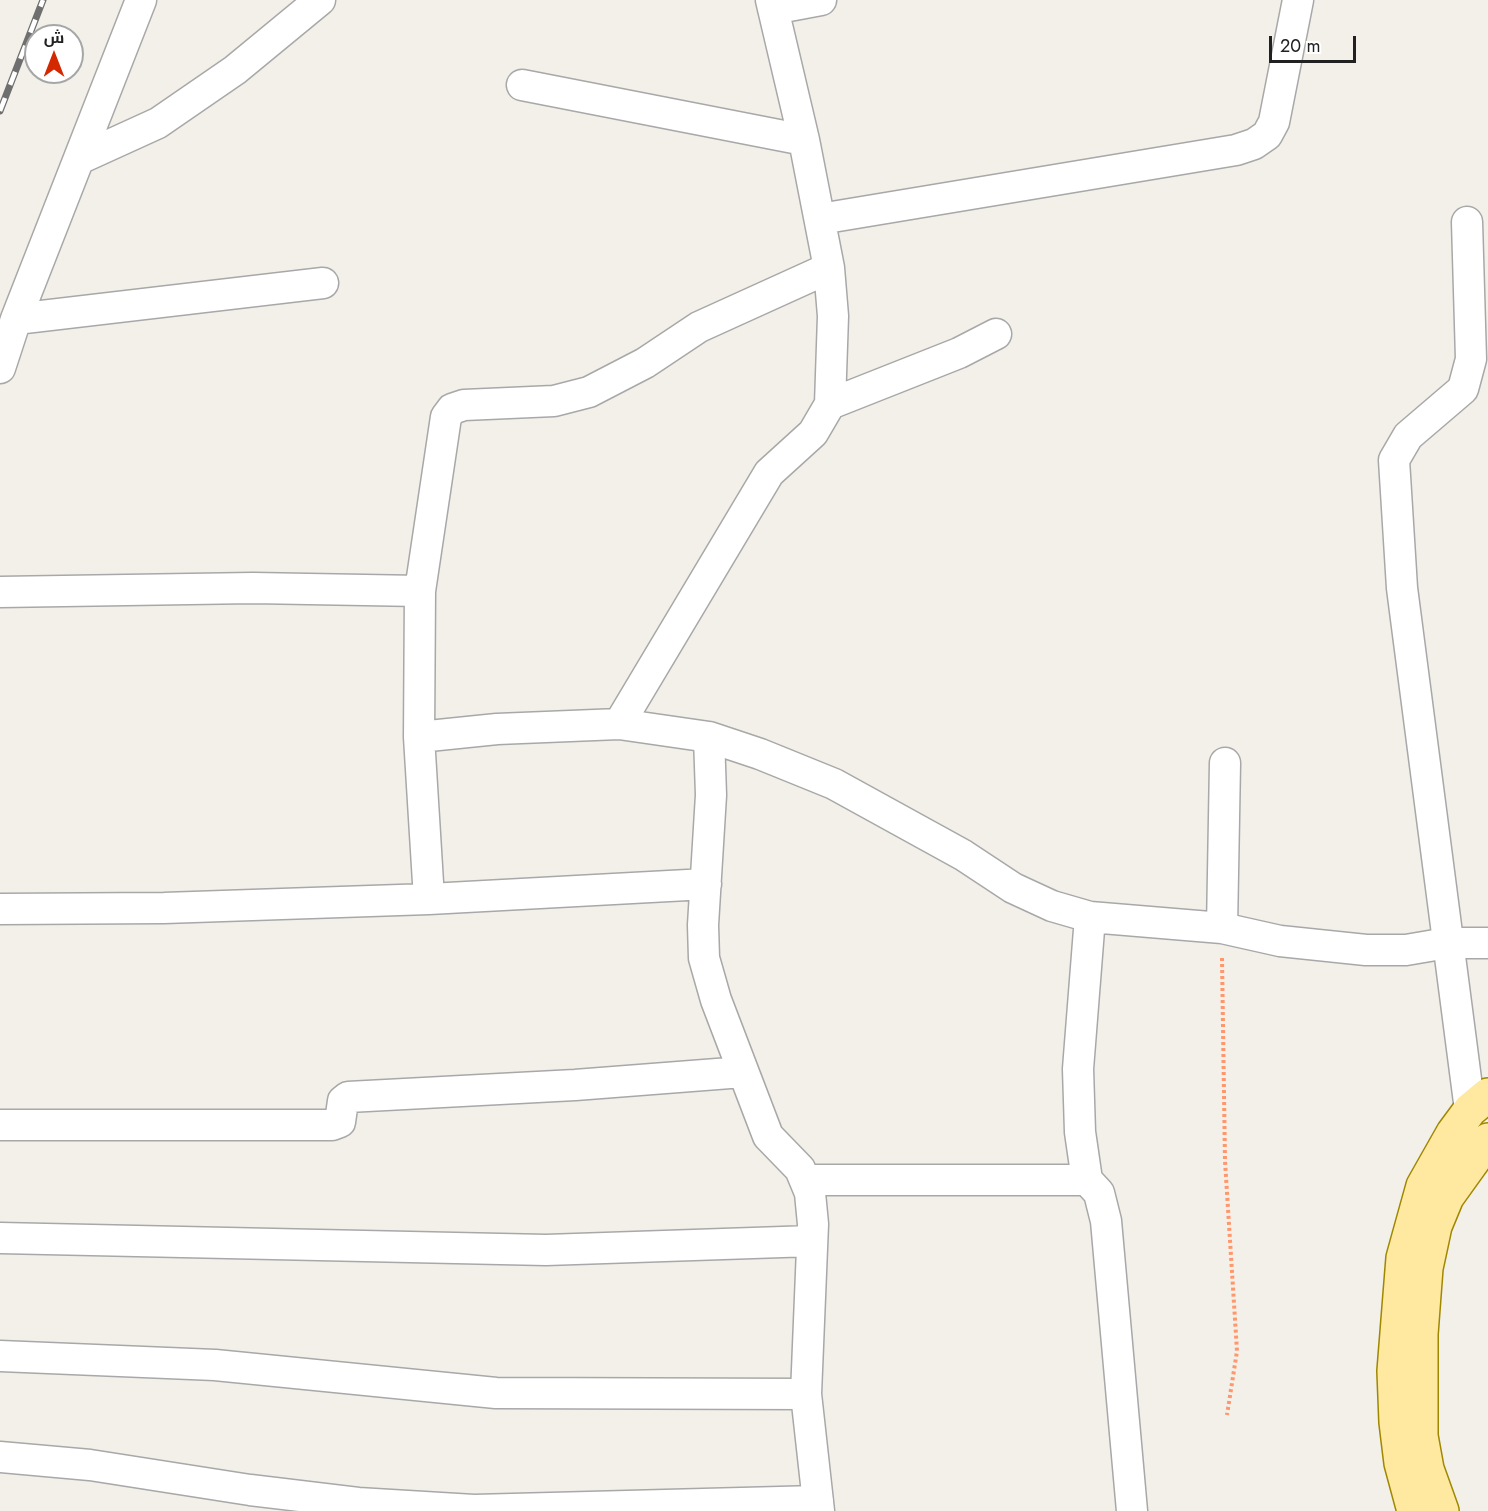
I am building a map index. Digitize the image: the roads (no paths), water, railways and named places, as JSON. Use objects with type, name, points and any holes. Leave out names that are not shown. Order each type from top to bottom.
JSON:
[{"type":"main road","points":[[1414,1511],[1401,1463],[1396,1422],[1394,1371],[1403,1258],[1423,1186],[1479,1102]]},
{"type":"main road","points":[[1442,1511],[1427,1469],[1421,1436],[1421,1334],[1426,1269],[1435,1226],[1447,1197],[1488,1140]]},
{"type":"street","points":[[0,368],[16,319],[141,0]]},
{"type":"street","points":[[79,159],[158,123],[235,70],[320,0]]},
{"type":"street","points":[[619,724],[769,473],[813,433],[830,404],[833,316],[829,268],[804,140],[772,4],[821,0]]},
{"type":"street","points":[[820,219],[1236,150],[1254,144],[1267,135],[1274,122],[1298,0]]},
{"type":"street","points":[[522,85],[804,140]]},
{"type":"street","points":[[1467,222],[1471,359],[1463,390],[1408,436],[1394,460],[1402,588],[1447,943],[1479,1102]]},
{"type":"street","points":[[429,898],[419,737],[420,591],[444,427],[452,409],[464,405],[554,400],[589,392],[645,363],[699,327],[829,268]]},
{"type":"street","points":[[16,319],[323,284]]},
{"type":"street","points":[[830,404],[959,353],[996,334]]},
{"type":"street","points":[[0,592],[253,588],[420,591]]},
{"type":"street","points":[[419,737],[497,729],[619,724],[709,737],[760,754],[834,784],[963,855],[1013,888],[1052,906],[1090,917],[1222,928],[1280,941],[1366,950],[1406,950],[1447,943],[1488,943]]},
{"type":"street","points":[[0,1457],[90,1465],[326,1499],[462,1509],[819,1506],[806,1394],[813,1224],[807,1180],[800,1169],[768,1136],[716,1000],[704,958],[703,926],[711,795],[709,737]]},
{"type":"street","points":[[1222,928],[1225,763]]},
{"type":"street","points":[[0,909],[164,908],[706,884]]},
{"type":"street","points":[[1090,917],[1078,1069],[1080,1132],[1087,1180],[1100,1193],[1106,1221],[1132,1511]]},
{"type":"street","points":[[0,1125],[332,1125],[340,1122],[343,1101],[348,1097],[575,1085],[743,1072]]},
{"type":"street","points":[[807,1180],[1087,1180]]},
{"type":"street","points":[[0,1238],[546,1250],[812,1241]]},
{"type":"street","points":[[0,1356],[215,1365],[496,1393],[806,1394]]},
{"type":"railway","points":[[0,111],[43,0]]}]
